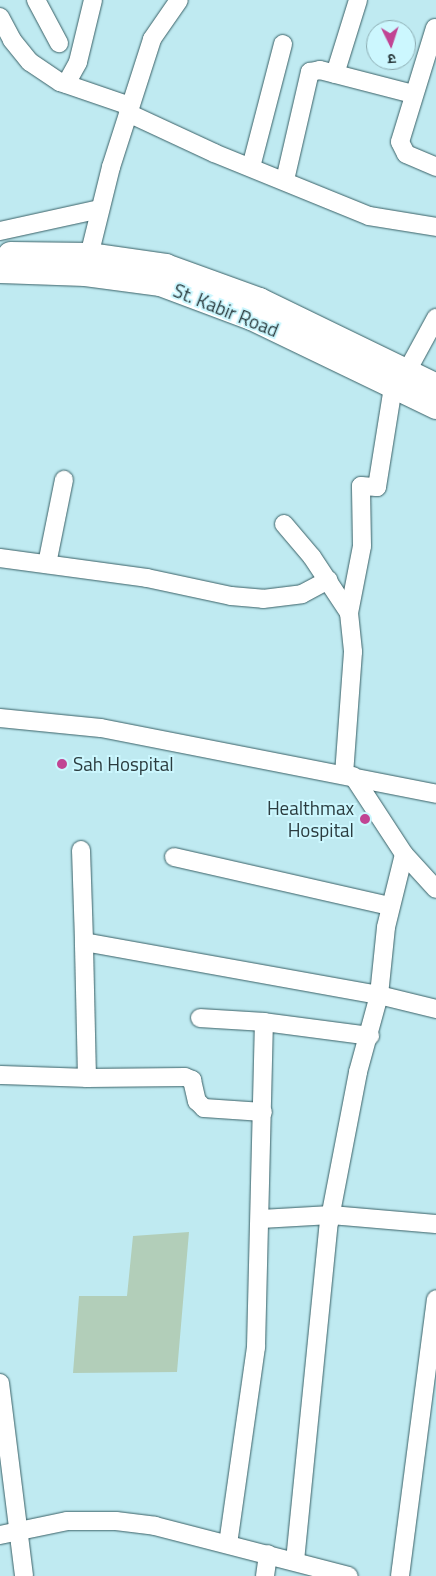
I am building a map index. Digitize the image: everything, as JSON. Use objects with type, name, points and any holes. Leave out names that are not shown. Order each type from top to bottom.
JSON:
[{"type":"main road","name":"St. Kabir Road","points":[[0,254],[87,264],[164,266],[208,280],[259,300],[400,380],[436,406]]},
{"type":"main road","name":"St. Kabir Road","points":[[0,270],[87,264]]},
{"type":"main road","name":"St. Kabir Road","points":[[400,380],[436,386]]},
{"type":"street","points":[[36,0],[59,44]]},
{"type":"street","points":[[66,84],[78,62],[93,0]]},
{"type":"street","points":[[87,264],[100,209],[152,40],[179,0]]},
{"type":"street","points":[[335,74],[358,0]]},
{"type":"street","points":[[0,18],[12,40],[30,62],[66,84],[129,110],[251,167],[369,216],[436,227]]},
{"type":"street","points":[[436,28],[401,132],[401,148],[406,154],[436,167]]},
{"type":"street","points":[[251,167],[283,44]]},
{"type":"street","points":[[285,180],[306,78],[314,70],[413,94]]},
{"type":"street","points":[[0,231],[100,209]]},
{"type":"street","points":[[436,318],[400,380],[378,487],[361,486],[362,546],[349,613],[353,652],[349,775],[404,854],[436,889]]},
{"type":"street","points":[[47,564],[64,480]]},
{"type":"street","points":[[284,524],[328,580],[349,613]]},
{"type":"street","points":[[0,558],[263,599],[302,594],[328,580]]},
{"type":"street","points":[[0,718],[101,728],[349,775],[436,794]]},
{"type":"street","points":[[81,850],[87,1078]]},
{"type":"street","points":[[295,1561],[331,1215],[358,1072],[370,1036],[379,995],[390,906],[404,854]]},
{"type":"street","points":[[174,857],[390,906]]},
{"type":"street","points":[[84,942],[379,995],[436,1009]]},
{"type":"street","points":[[200,1018],[264,1022],[370,1036]]},
{"type":"street","points":[[228,1544],[256,1347],[261,1219],[264,1022]]},
{"type":"street","points":[[0,1075],[87,1078],[186,1077],[192,1080],[197,1101],[204,1108],[263,1112]]},
{"type":"street","points":[[261,1219],[331,1215],[436,1224]]},
{"type":"street","points":[[400,1576],[436,1300]]},
{"type":"street","points":[[0,1383],[20,1530],[24,1576]]},
{"type":"street","points":[[0,1535],[67,1521],[116,1521],[155,1526],[350,1576]]},
{"type":"street","points":[[265,1576],[268,1554]]},
{"type":"green space","points":[[189,1232],[177,1372],[73,1373],[79,1296],[127,1296],[133,1236]]},
{"type":"place","name":"Sah Hospital","points":[[62,764]]},
{"type":"place","name":"Healthmax Hospital","points":[[365,819]]}]
